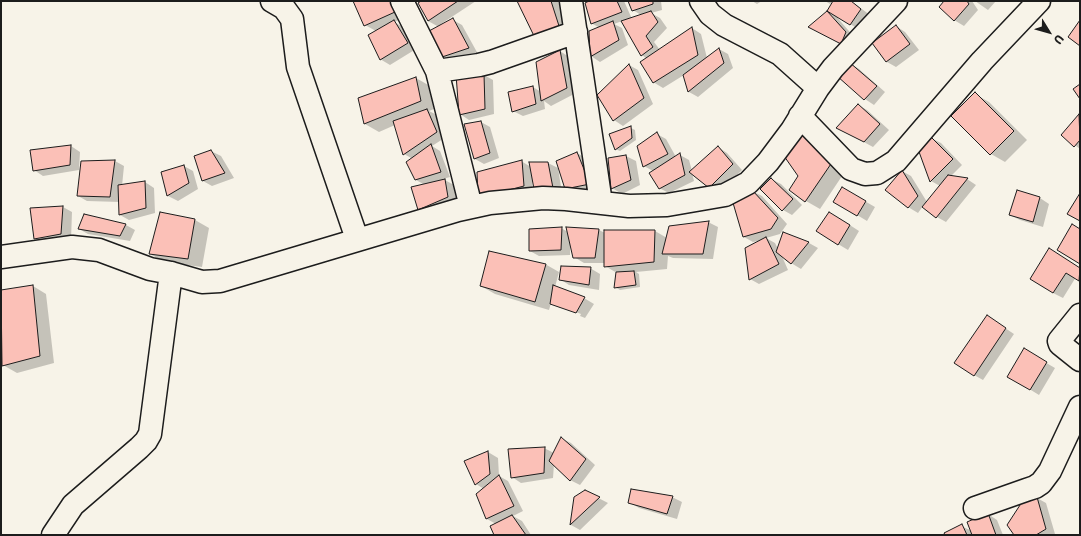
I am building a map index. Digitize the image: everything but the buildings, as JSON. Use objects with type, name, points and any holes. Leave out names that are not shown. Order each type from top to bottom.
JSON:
[{"type":"street","points":[[272,1],[284,8],[292,19],[298,67],[357,239]]},
{"type":"street","points":[[402,1],[437,71],[471,207]]},
{"type":"street","points":[[571,1],[601,203]]},
{"type":"street","points":[[701,1],[710,14],[724,25],[780,54],[818,88]]},
{"type":"street","points":[[1,257],[72,246],[99,250],[150,269],[171,273],[202,282],[220,280],[458,210],[490,203],[543,198],[629,206],[667,205],[725,195],[748,183],[768,162],[792,130],[818,88],[833,68],[896,1]]},
{"type":"street","points":[[800,116],[851,168],[865,174],[877,173],[896,161],[982,61],[1039,1]]},
{"type":"street","points":[[437,71],[479,66],[576,32]]},
{"type":"street","points":[[53,535],[73,504],[139,448],[150,434],[171,273]]},
{"type":"street","points":[[1080,315],[1059,341],[1060,344],[1080,360]]},
{"type":"street","points":[[975,508],[1035,487],[1041,483],[1050,471],[1080,407]]}]
